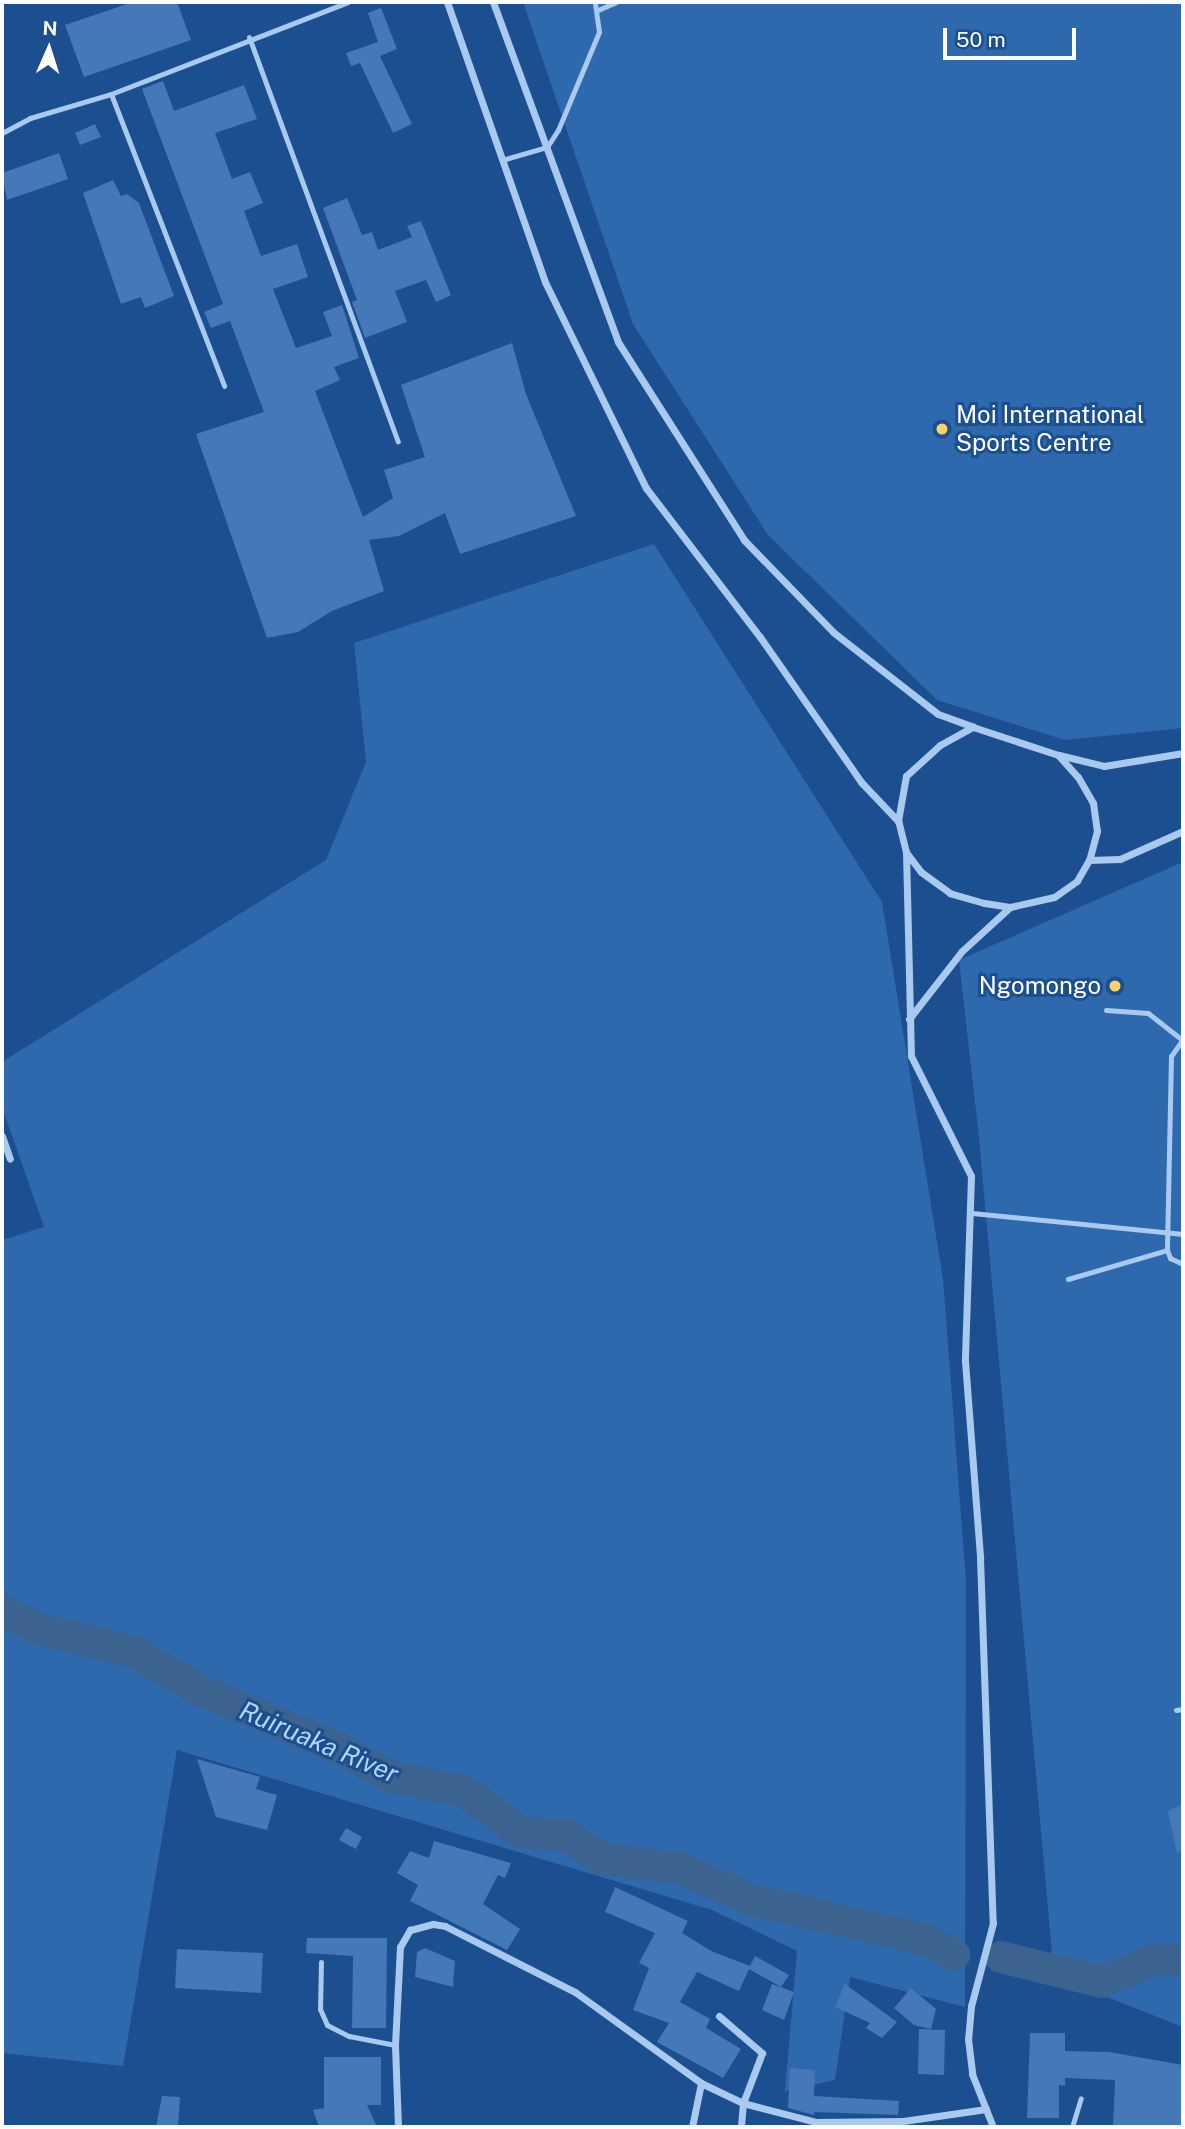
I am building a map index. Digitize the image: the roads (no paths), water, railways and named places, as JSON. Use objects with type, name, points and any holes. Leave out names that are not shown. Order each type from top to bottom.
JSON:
[{"type":"street","points":[[447,2],[545,282],[646,488],[760,636],[862,782],[898,821]]},
{"type":"street","points":[[494,2],[618,342],[744,540],[833,632],[938,713],[1058,755],[1104,766],[1183,753]]},
{"type":"street","points":[[973,727],[940,745],[906,776],[898,821],[906,852],[909,1020],[916,1071],[969,1171],[972,1213],[965,1361],[980,1558],[993,1923],[971,2006],[968,2039],[972,2074],[993,2127]]},
{"type":"street","points":[[906,852],[921,872],[950,892],[1010,907],[1054,897],[1077,881],[1089,860],[1097,831],[1093,803],[1079,777],[1058,755]]},
{"type":"street","points":[[1089,860],[1120,859],[1183,831]]},
{"type":"street","points":[[909,1020],[962,951],[1010,907]]},
{"type":"street","points":[[2,1136],[10,1159]]},
{"type":"street","points":[[398,2127],[395,2045],[400,1947],[410,1930],[433,1924],[446,1926],[575,1992],[701,2083],[743,2103],[816,2122],[913,2120],[986,2109]]},
{"type":"street","points":[[719,2016],[762,2053],[743,2103],[741,2127]]},
{"type":"street","points":[[692,2127],[701,2083]]},
{"type":"lane","points":[[2,133],[30,118],[111,93],[249,37],[348,2]]},
{"type":"lane","points":[[502,160],[547,147],[591,59],[599,32],[596,2]]},
{"type":"lane","points":[[598,10],[616,2]]},
{"type":"lane","points":[[249,37],[398,441]]},
{"type":"lane","points":[[111,93],[224,386]]},
{"type":"lane","points":[[1106,1010],[1148,1013],[1182,1039],[1171,1056],[1170,1233],[1167,1250],[1170,1258],[1183,1264]]},
{"type":"lane","points":[[972,1213],[1183,1234]]},
{"type":"lane","points":[[1069,1279],[1167,1250]]},
{"type":"lane","points":[[1176,1710],[1183,1709]]},
{"type":"lane","points":[[321,1962],[320,2009],[327,2025],[349,2036],[395,2045]]},
{"type":"lane","points":[[1072,2127],[1081,2098]]},
{"type":"waterway","name":"Ruiruaka River","points":[[2,1611],[41,1630],[134,1652],[201,1691],[336,1747],[391,1777],[464,1791],[520,1832],[566,1835],[601,1859],[682,1869],[751,1900],[926,1940],[954,1955]]},
{"type":"waterway","name":"Ruiruaka River","points":[[1001,1957],[1102,1982],[1156,1959],[1183,1961]]},
{"type":"place","name":"Moi International Sports Centre","points":[[942,429]]},
{"type":"place","name":"Ngomongo","points":[[1115,986]]}]
